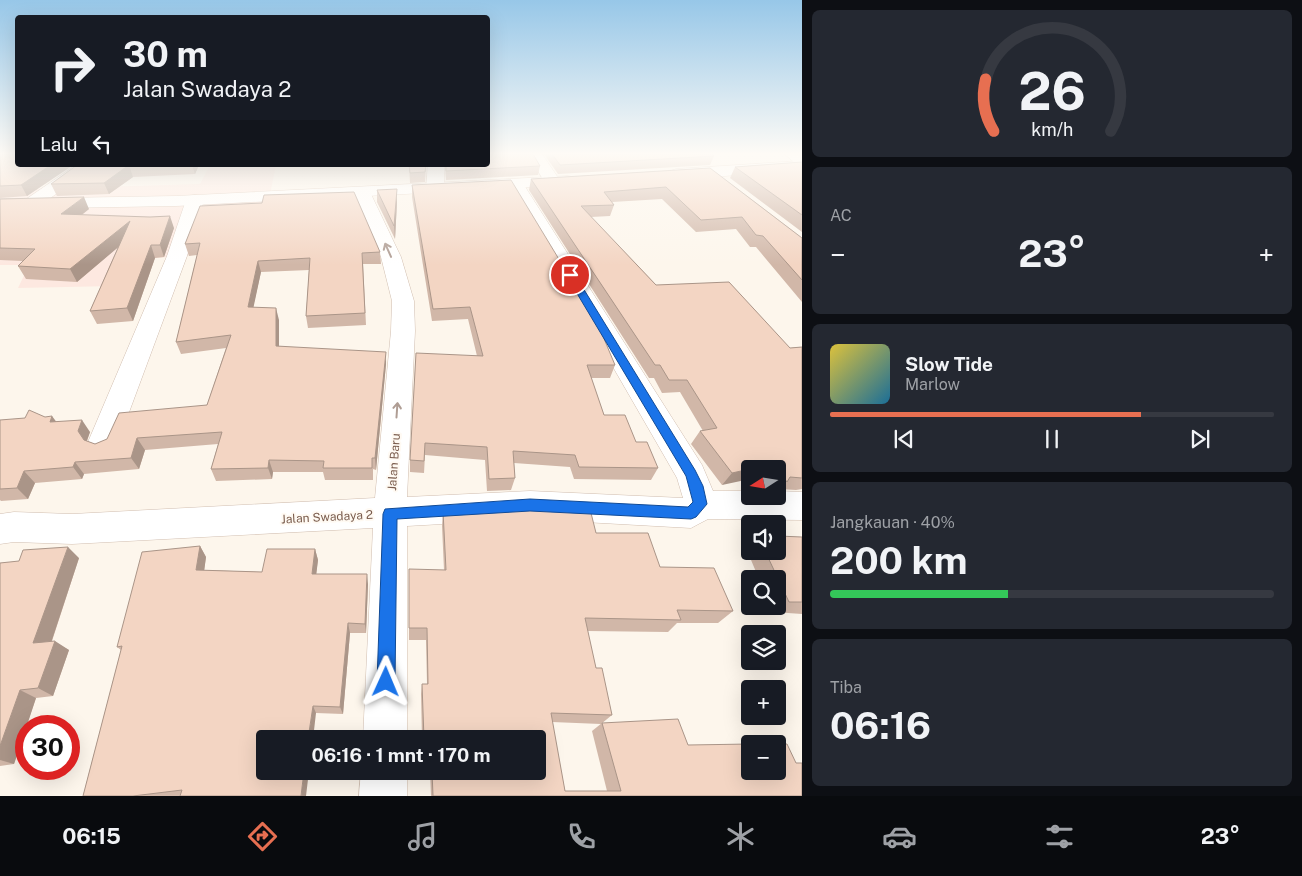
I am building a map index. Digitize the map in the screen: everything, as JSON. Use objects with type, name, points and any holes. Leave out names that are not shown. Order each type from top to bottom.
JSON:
[{"type":"street","points":[[31,204],[49,191]]},
{"type":"street","points":[[0,204],[195,200],[382,191]]},
{"type":"street","points":[[520,191],[691,474],[701,504],[802,506]]},
{"type":"street","name":"Jalan Baru","points":[[361,192],[392,257],[403,301],[390,514],[385,730]]},
{"type":"street","points":[[103,442],[177,256],[195,200]]},
{"type":"street","name":"Jalan Swadaya 2","points":[[0,529],[14,527],[82,529],[530,505],[691,513],[701,504]]},
{"type":"street","points":[[383,796],[384,780]]},
{"type":"shaded area","points":[[0,191],[271,191],[259,249],[146,259],[114,286],[18,288],[29,265],[0,265]]},
{"type":"building","points":[[378,191],[397,191],[394,226]]},
{"type":"building","points":[[413,191],[518,191],[597,322],[615,365],[587,365],[604,415],[625,415],[636,442],[647,442],[658,468],[579,467],[575,455],[513,451],[515,478],[489,479],[487,447],[425,443],[424,461],[410,460],[416,353],[483,356],[470,307],[433,309]]},
{"type":"building","points":[[539,191],[615,191],[604,192],[614,205],[581,206],[656,285],[729,282],[790,348],[802,347],[802,478],[790,477],[787,482],[786,460],[741,460],[741,471],[732,473],[700,431],[717,428],[687,380],[669,380],[660,365],[655,365]]},
{"type":"building","points":[[670,191],[740,191],[802,238],[802,280],[763,236],[756,235],[742,217],[701,220]]},
{"type":"building","points":[[769,191],[802,191],[802,215]]},
{"type":"building","points":[[354,192],[380,252],[362,253],[365,313],[306,316],[310,258],[258,261],[248,307],[276,308],[276,346],[386,352],[375,458],[372,458],[372,468],[323,468],[324,461],[269,460],[268,468],[211,469],[222,432],[137,438],[131,458],[75,462],[73,467],[24,471],[17,488],[0,489],[0,420],[25,418],[29,410],[45,417],[52,416],[50,422],[82,420],[78,431],[84,440],[95,444],[107,439],[119,413],[207,405],[231,335],[176,342],[200,243],[185,244],[200,206],[262,203],[264,195]]},
{"type":"building","points":[[84,197],[61,214],[170,216],[160,245],[151,245],[127,308],[90,311],[130,221],[70,269],[18,266],[35,249],[0,248],[0,199]]},
{"type":"building","points":[[520,507],[590,509],[596,533],[648,533],[660,567],[714,568],[733,611],[677,610],[681,620],[585,618],[596,668],[602,668],[612,715],[551,713],[565,791],[621,791],[602,723],[678,719],[688,745],[741,744],[741,780],[786,780],[787,744],[796,763],[802,763],[802,796],[433,796],[432,780],[546,780],[546,730],[424,730],[422,684],[428,684],[427,628],[409,628],[409,569],[446,570],[443,511]]},
{"type":"building","points":[[786,536],[802,537],[802,602],[789,602],[786,596],[786,570],[774,570],[769,560],[786,560]]},
{"type":"building","points":[[200,546],[196,570],[262,572],[267,549],[315,549],[312,574],[367,574],[365,624],[348,623],[340,707],[313,706],[309,730],[256,730],[256,780],[303,780],[301,796],[180,796],[182,790],[133,796],[83,796],[122,646],[117,647],[142,552]]},
{"type":"building","points":[[68,547],[33,643],[55,641],[38,688],[20,690],[0,746],[0,563],[19,561],[23,550]]},
{"type":"route","points":[[386,682],[390,514],[530,505],[691,513],[701,504],[700,496],[691,474],[570,275]]}]
